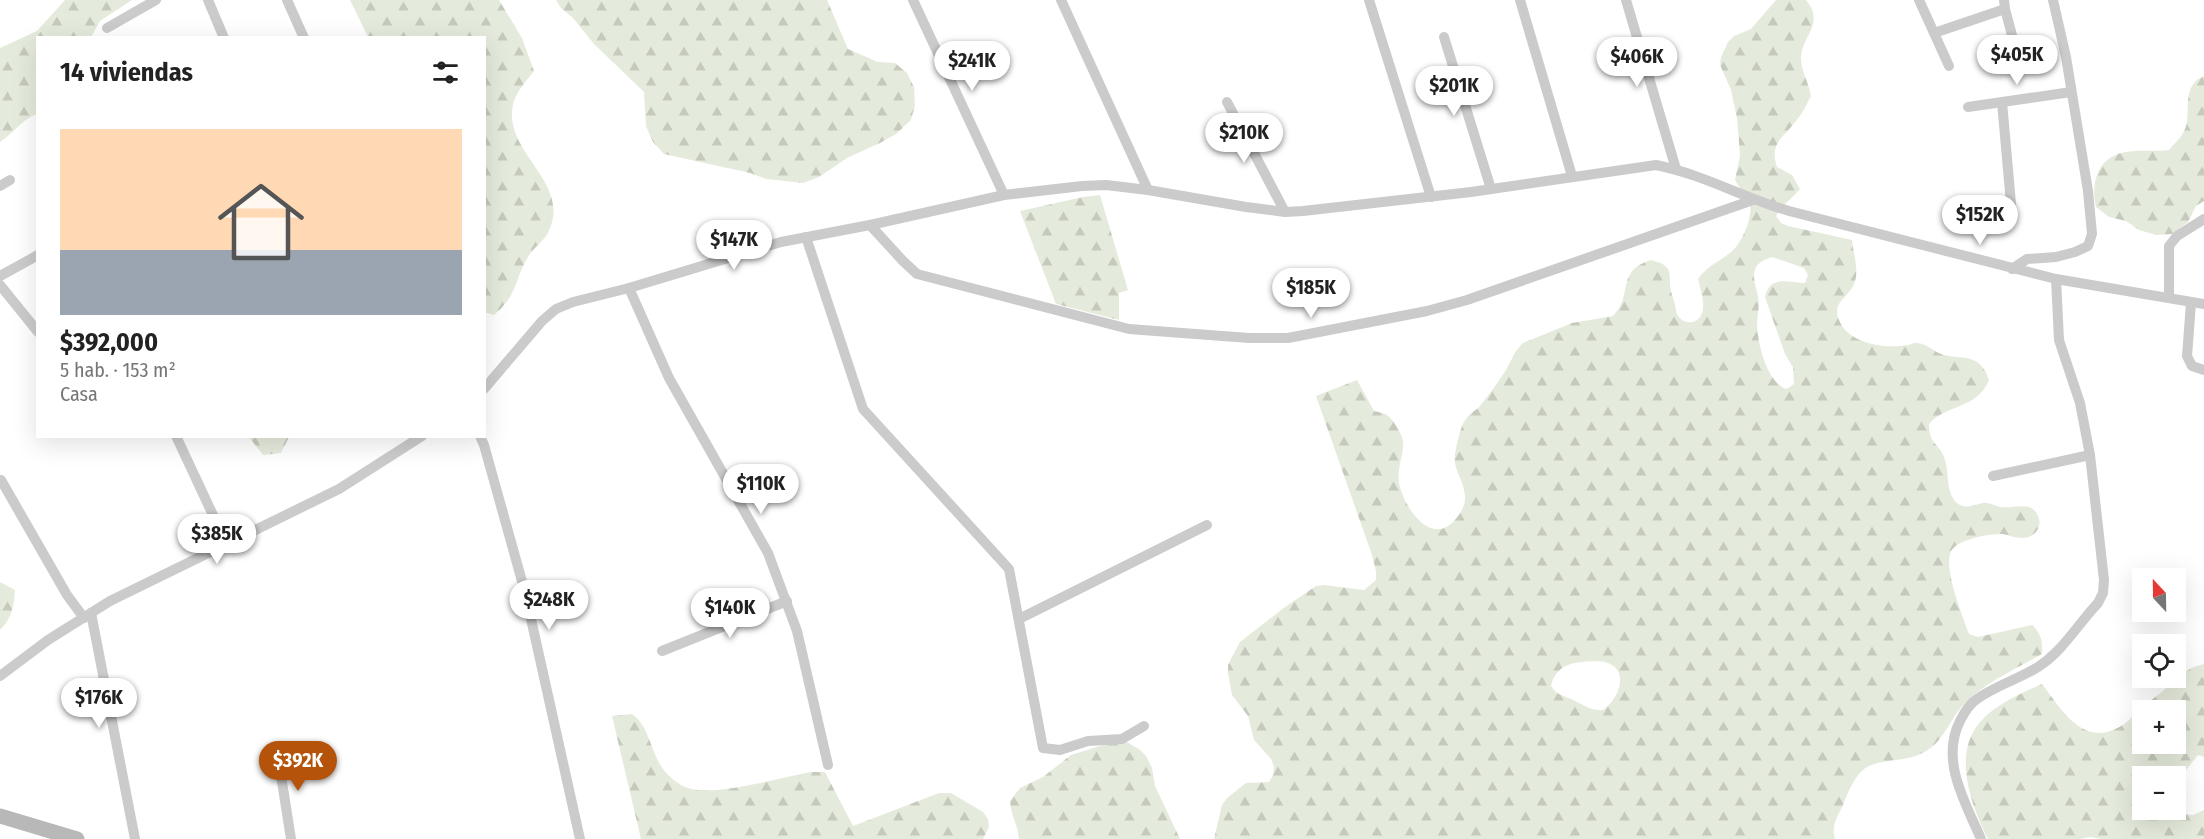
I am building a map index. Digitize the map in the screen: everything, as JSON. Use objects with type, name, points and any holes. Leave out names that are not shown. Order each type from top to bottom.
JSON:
[{"type":"street","points":[[107,28],[156,0]]},
{"type":"street","points":[[208,0],[223,36]]},
{"type":"street","points":[[287,0],[303,36]]},
{"type":"street","points":[[913,0],[1004,195]]},
{"type":"street","points":[[1061,0],[1148,190]]},
{"type":"street","points":[[1370,0],[1431,197]]},
{"type":"street","points":[[1520,0],[1572,176]]},
{"type":"street","points":[[1626,0],[1676,169]]},
{"type":"street","points":[[1919,0],[1949,66]]},
{"type":"street","points":[[2012,268],[2027,259],[2056,257],[2075,252],[2088,246],[2092,234],[2088,191],[2066,57],[2052,0]]},
{"type":"street","points":[[1934,33],[2005,4],[2013,39]]},
{"type":"street","points":[[1444,37],[1491,189]]},
{"type":"street","points":[[1968,107],[2071,92]]},
{"type":"street","points":[[1227,102],[1285,212]]},
{"type":"street","points":[[2002,102],[2012,214]]},
{"type":"street","points":[[486,387],[542,321],[556,309],[573,302],[629,288],[781,242],[1004,195],[1082,186],[1106,185],[1148,190],[1285,212],[1431,197],[1656,165],[1676,169],[1753,200],[1822,221],[2056,279],[2204,304]]},
{"type":"street","points":[[870,225],[917,274],[994,295],[1129,329],[1248,338],[1288,338],[1427,311],[1467,300],[1753,200]]},
{"type":"street","points":[[2169,298],[2169,246],[2172,240],[2204,219]]},
{"type":"street","points":[[806,237],[862,409],[1009,569],[1043,748],[1060,750],[1088,741],[1106,738],[1122,739],[1144,726]]},
{"type":"street","points":[[0,276],[36,256]]},
{"type":"street","points":[[1981,839],[1953,767],[1952,745],[1957,726],[1975,699],[2037,667],[2051,657],[2098,603],[2103,593],[2104,580],[2090,455],[2080,403],[2059,340],[2056,279]]},
{"type":"street","points":[[0,285],[36,330]]},
{"type":"street","points":[[629,288],[669,378],[768,553],[797,631],[828,765]]},
{"type":"street","points":[[2191,303],[2187,356],[2192,366],[2204,370]]},
{"type":"street","points":[[177,438],[227,545]]},
{"type":"street","points":[[0,676],[48,640],[110,601],[339,489],[419,438]]},
{"type":"street","points":[[481,438],[525,592],[580,839]]},
{"type":"street","points":[[1994,476],[2090,455]]},
{"type":"street","points":[[1,480],[67,595],[88,615],[135,839]]},
{"type":"street","points":[[1019,619],[1208,525]]},
{"type":"street","points":[[662,651],[787,601]]},
{"type":"street","points":[[277,750],[291,839]]},
{"type":"street","points":[[0,816],[77,839]]},
{"type":"green space","points":[[65,0],[132,0],[100,21],[92,36],[36,36],[36,114],[27,119],[0,142],[0,48],[37,31]]},
{"type":"green space","points":[[350,0],[499,0],[522,38],[534,71],[514,101],[512,119],[516,135],[551,195],[554,211],[548,233],[528,257],[512,294],[494,315],[486,313],[486,36],[368,36]]},
{"type":"green space","points":[[556,0],[827,0],[848,49],[878,62],[895,63],[907,73],[914,87],[915,105],[911,120],[896,134],[847,158],[819,177],[803,183],[766,179],[750,173],[664,154],[653,142],[646,126],[644,92],[594,44]]},
{"type":"green space","points":[[1776,0],[1806,0],[1812,8],[1813,23],[1801,58],[1811,96],[1798,118],[1779,141],[1775,152],[1777,167],[1792,175],[1800,189],[1776,216],[1781,223],[1788,226],[1852,240],[1856,276],[1853,286],[1839,304],[1837,314],[1844,328],[1850,335],[1868,343],[1889,346],[1923,344],[1941,354],[1975,361],[1985,371],[1989,380],[1977,396],[1944,413],[1929,424],[1931,437],[1945,460],[1951,496],[1957,503],[1964,506],[1985,503],[2001,507],[2028,507],[2037,513],[2039,527],[2035,533],[2025,538],[2003,534],[1989,535],[1973,538],[1958,545],[1950,554],[1952,583],[1969,634],[1978,637],[2032,625],[2041,638],[2042,654],[1973,695],[1960,708],[1932,747],[1916,756],[1875,764],[1863,770],[1852,784],[1837,818],[1834,826],[1835,839],[1214,839],[1222,805],[1227,798],[1246,783],[1269,782],[1273,775],[1274,767],[1271,759],[1254,740],[1248,716],[1232,695],[1228,665],[1240,642],[1316,586],[1364,590],[1376,580],[1372,555],[1316,396],[1357,380],[1374,411],[1389,417],[1403,439],[1399,483],[1406,502],[1418,520],[1426,526],[1435,529],[1444,528],[1453,522],[1465,502],[1463,486],[1455,462],[1462,426],[1467,417],[1479,407],[1492,390],[1523,343],[1572,323],[1613,316],[1623,300],[1633,270],[1651,260],[1664,265],[1669,271],[1671,291],[1679,317],[1687,322],[1698,319],[1703,303],[1698,279],[1735,248],[1749,220],[1749,200],[1735,180],[1740,155],[1737,118],[1731,90],[1720,65],[1728,42],[1734,36],[1751,29]],"holes":[[[1772,257],[1804,268],[1808,275],[1805,283],[1776,282],[1767,290],[1765,297],[1785,354],[1793,367],[1794,384],[1787,389],[1780,385],[1769,371],[1762,352],[1757,325],[1759,301],[1754,273],[1759,263]],[[1599,661],[1609,663],[1616,668],[1620,681],[1615,696],[1603,710],[1586,707],[1560,694],[1551,686],[1563,667],[1569,664]]]},
{"type":"green space","points":[[2204,76],[2204,201],[2196,206],[2188,222],[2172,234],[2156,235],[2139,230],[2126,221],[2109,217],[2096,207],[2095,182],[2101,167],[2113,156],[2121,153],[2169,150],[2186,126],[2190,90],[2193,84]]},
{"type":"green space","points":[[1100,195],[1128,290],[1119,293],[1119,320],[1056,304],[1020,211]]},
{"type":"green space","points":[[250,438],[288,438],[281,453],[263,455]]},
{"type":"green space","points":[[0,582],[15,590],[12,612],[0,630]]},
{"type":"green space","points":[[2204,664],[2204,757],[2198,755],[2186,770],[2186,766],[2132,766],[2132,820],[2186,820],[2186,814],[2193,815],[2204,810],[2204,839],[2101,839],[2091,837],[1988,839],[1970,795],[1966,763],[1967,747],[1973,733],[1982,720],[1995,708],[2042,684],[2065,714],[2084,729],[2095,733],[2107,732],[2124,724],[2132,717],[2132,754],[2186,754],[2186,700],[2151,700],[2166,688],[2186,688],[2187,671]]},
{"type":"green space","points":[[632,714],[643,726],[663,769],[674,780],[688,788],[714,790],[811,772],[825,772],[853,826],[939,793],[951,793],[983,812],[988,819],[989,827],[983,839],[641,839],[612,716]]},
{"type":"green space","points":[[1122,739],[1146,756],[1152,768],[1155,786],[1180,839],[1019,839],[1010,801],[1020,788],[1043,777],[1071,755]]}]
